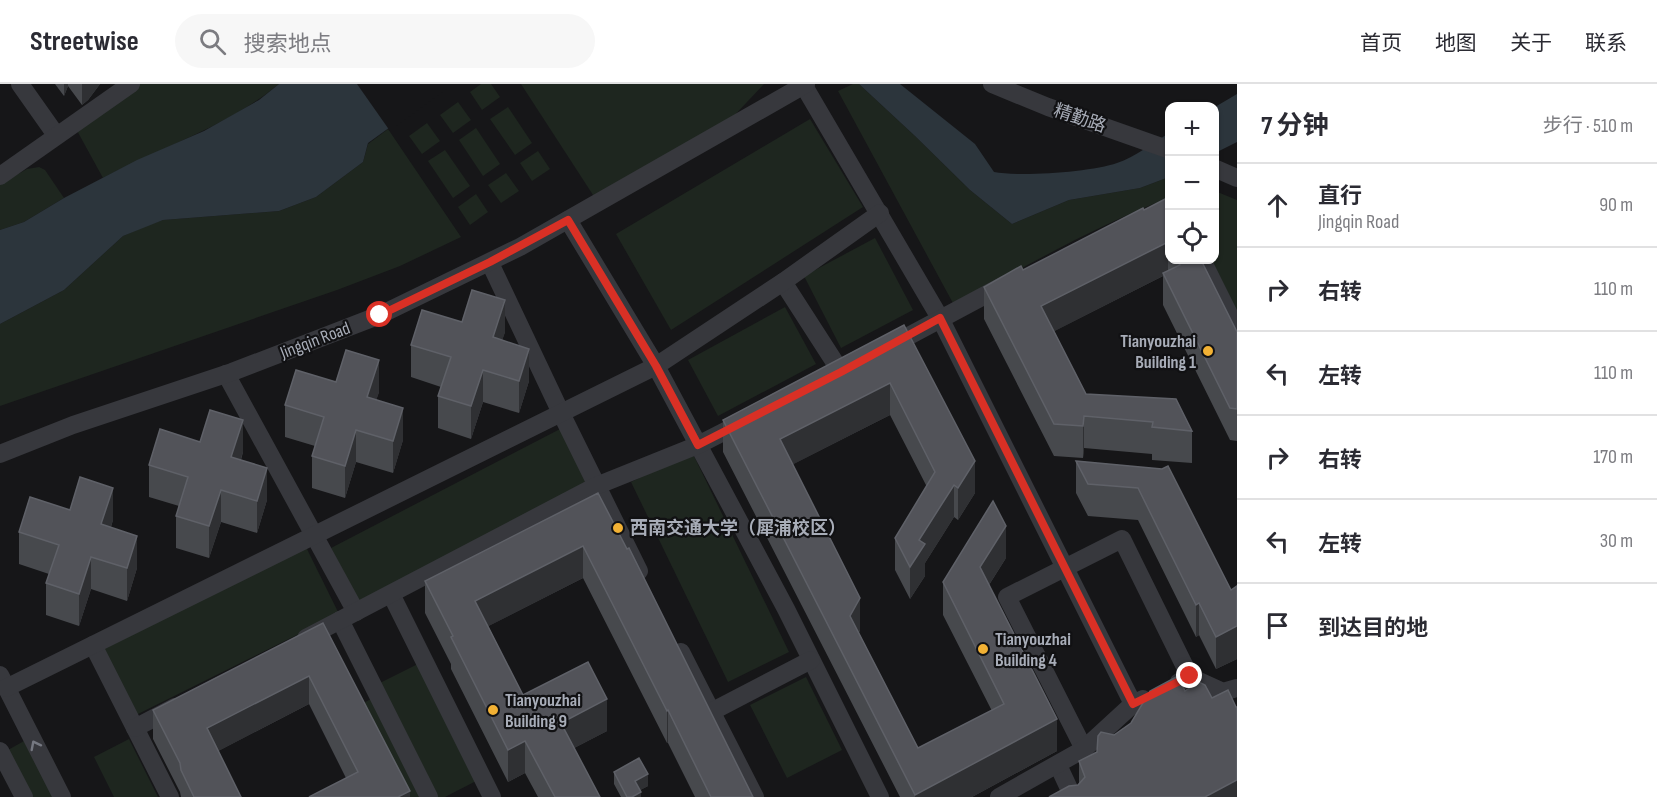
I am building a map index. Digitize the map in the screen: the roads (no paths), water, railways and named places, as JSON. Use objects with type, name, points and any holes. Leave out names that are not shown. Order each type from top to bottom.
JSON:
[{"type":"street","points":[[20,84],[56,135]]},
{"type":"street","points":[[0,176],[131,84]]},
{"type":"street","name":"精勤路","points":[[992,84],[1048,107],[1165,148]]},
{"type":"street","points":[[805,85],[940,318],[1133,704]]},
{"type":"street","name":"Jingqin Road","points":[[0,454],[73,425],[226,374],[380,315],[490,262],[568,220],[805,85]]},
{"type":"street","points":[[1219,170],[1237,178]]},
{"type":"street","points":[[62,797],[3,682],[93,645],[656,366],[783,282],[880,213]]},
{"type":"street","points":[[568,220],[656,366],[786,609],[880,797]]},
{"type":"street","points":[[490,262],[596,486],[647,586]]},
{"type":"street","points":[[1204,264],[1237,330]]},
{"type":"street","points":[[820,382],[1023,274]]},
{"type":"street","points":[[783,282],[841,372]]},
{"type":"street","points":[[226,374],[314,536],[429,797]]},
{"type":"street","points":[[289,647],[596,486],[698,445],[759,414]]},
{"type":"street","points":[[1084,749],[1007,597],[1122,539],[1190,676],[1223,692],[1237,688]]},
{"type":"street","points":[[391,594],[486,795]]},
{"type":"street","points":[[674,638],[755,797]]},
{"type":"street","points":[[93,645],[170,797]]},
{"type":"street","points":[[711,712],[811,660]]},
{"type":"street","points":[[999,797],[1084,749],[1133,704],[1190,676]]},
{"type":"street","points":[[135,728],[186,701]]},
{"type":"street","points":[[0,751],[24,797]]},
{"type":"street","points":[[1058,765],[1073,797]]},
{"type":"place","name":"Tianyouzhai Building 1","points":[[1208,351]]},
{"type":"place","name":"西南交通大学（犀浦校区）","points":[[618,528]]},
{"type":"place","name":"Tianyouzhai Building 4","points":[[983,649]]},
{"type":"place","name":"Tianyouzhai Building 9","points":[[493,710]]}]
